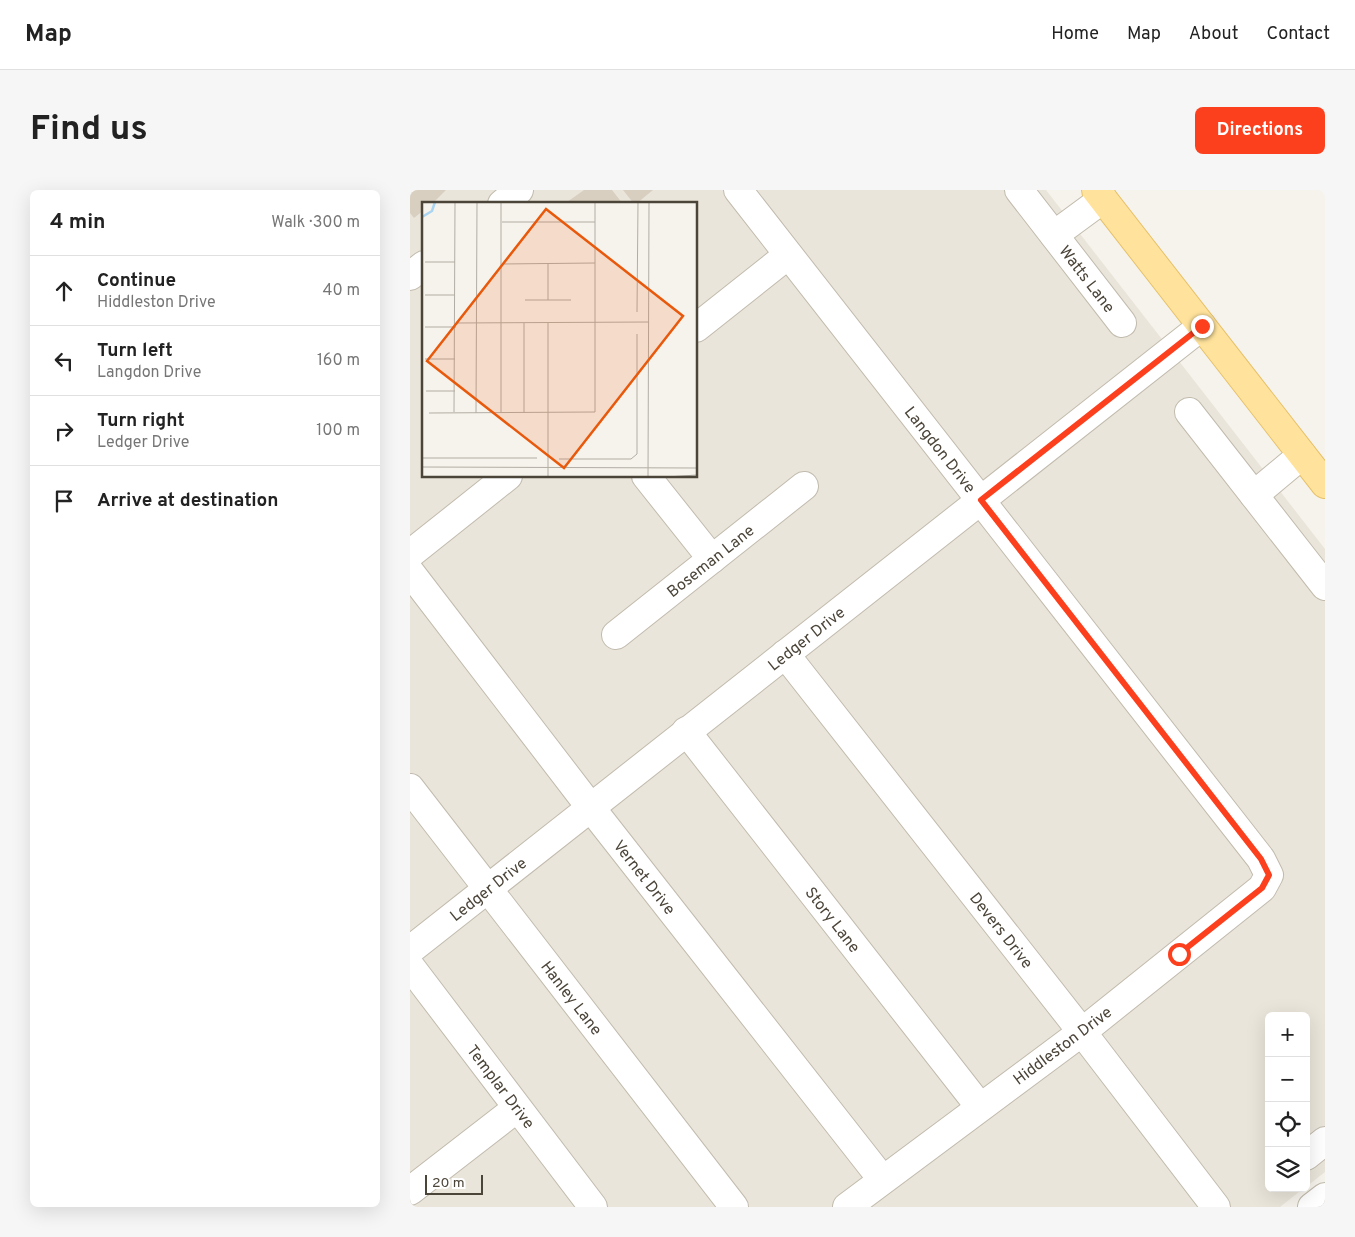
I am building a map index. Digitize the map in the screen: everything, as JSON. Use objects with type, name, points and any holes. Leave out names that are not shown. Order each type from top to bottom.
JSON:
[{"type":"main road","points":[[1099,194],[1325,484]]},
{"type":"street","points":[[504,202],[519,190]]},
{"type":"street","name":"Langdon Drive","points":[[738,190],[1261,859],[1269,875]]},
{"type":"street","name":"Watts Lane","points":[[1019,190],[1122,323]]},
{"type":"street","name":"Watts Lane","points":[[1054,235],[1099,194]]},
{"type":"street","points":[[698,326],[788,255]]},
{"type":"street","points":[[410,276],[422,267]]},
{"type":"street","name":"Ledger Drive","points":[[411,967],[487,888],[1202,326]]},
{"type":"street","points":[[1189,412],[1325,586]]},
{"type":"street","points":[[1254,495],[1302,455]]},
{"type":"street","points":[[410,554],[505,478]]},
{"type":"street","points":[[648,478],[712,559]]},
{"type":"street","name":"Boseman Lane","points":[[616,635],[804,486]]},
{"type":"street","name":"Vernet Drive","points":[[410,572],[590,808],[882,1180]]},
{"type":"street","name":"Devers Drive","points":[[785,654],[1082,1032],[1216,1207]]},
{"type":"street","name":"Story Lane","points":[[686,731],[980,1107]]},
{"type":"street","name":"Hanley Lane","points":[[410,788],[734,1207]]},
{"type":"street","name":"Hiddleston Drive","points":[[847,1207],[1082,1032],[1262,888],[1269,875]]},
{"type":"street","name":"Templar Drive","points":[[411,967],[592,1207]]},
{"type":"street","points":[[410,1191],[517,1108]]},
{"type":"street","points":[[1310,1153],[1325,1141]]},
{"type":"street","points":[[1312,1207],[1325,1197]]},
{"type":"shaded area","points":[[410,190],[1046,190],[1325,549],[1325,1172],[1310,1184],[1310,1012],[1265,1012],[1265,1192],[1299,1192],[1280,1207],[410,1207]]},
{"type":"building","points":[[410,190],[446,190],[434,202],[422,202],[422,212],[414,218],[410,213]]},
{"type":"building","points":[[584,190],[612,190],[621,202],[567,202]]},
{"type":"building","points":[[623,190],[653,190],[638,202],[632,202]]},
{"type":"route","points":[[1179,954],[1262,888],[1269,875],[1261,859],[981,500],[1202,326]]}]
